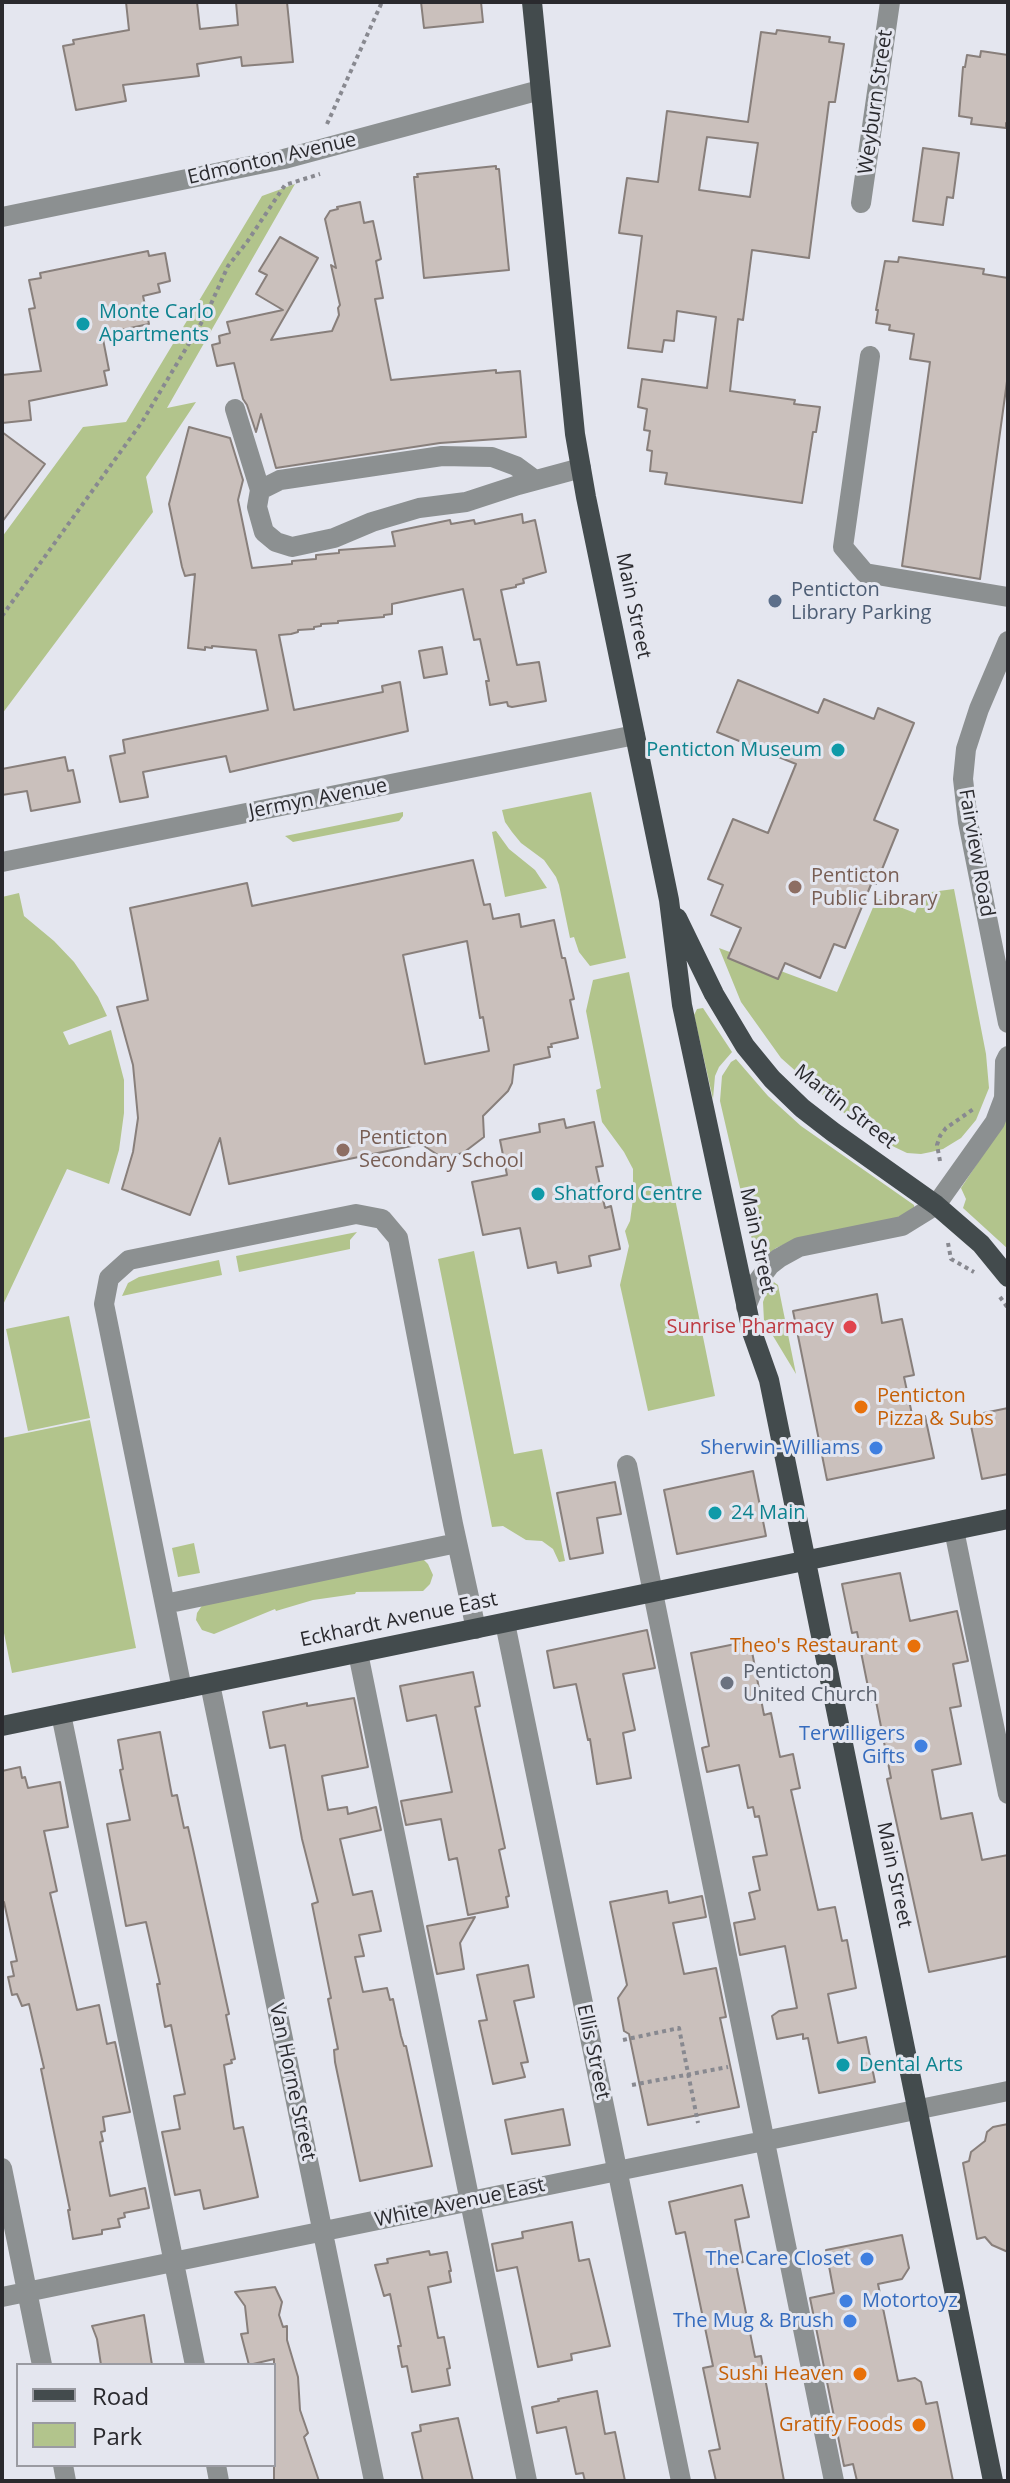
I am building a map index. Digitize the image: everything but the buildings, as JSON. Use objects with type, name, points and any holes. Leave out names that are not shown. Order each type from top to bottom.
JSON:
[{"type":"main road","name":"Main Street","points":[[532,2],[575,434],[581,468],[669,900],[682,1005],[746,1307],[769,1380],[993,2481]]},
{"type":"main road","name":"Martin Street","points":[[669,900],[714,994],[751,1056],[802,1108],[936,1205],[981,1244],[1000,1282]]},
{"type":"main road","name":"Eckhardt Avenue East","points":[[2,1726],[1008,1519]]},
{"type":"street","name":"Weyburn Street","points":[[861,203],[890,2]]},
{"type":"street","name":"Edmonton Avenue","points":[[2,217],[284,159],[540,90]]},
{"type":"street","points":[[870,356],[843,547],[865,573],[1008,597]]},
{"type":"street","points":[[235,409],[260,490],[257,507],[264,532],[276,542],[292,547],[334,538],[372,522],[419,508],[466,502],[581,468]]},
{"type":"street","points":[[260,490],[280,480],[442,456],[492,457],[516,466],[535,480]]},
{"type":"street","name":"Fairview Road","points":[[1008,641],[979,709],[966,749],[963,779],[968,822],[1008,1023]]},
{"type":"street","name":"Jermyn Avenue","points":[[2,862],[635,735]]},
{"type":"street","points":[[746,1307],[755,1285],[770,1265],[799,1247],[902,1226],[936,1205],[995,1122],[1004,1098],[1005,1062],[1008,1056]]},
{"type":"street","points":[[182,1689],[104,1304],[109,1278],[129,1260],[356,1214],[382,1219],[398,1238],[476,1629]]},
{"type":"street","points":[[627,1465],[834,2481]]},
{"type":"street","points":[[954,1530],[1008,1794]]},
{"type":"street","points":[[165,1604],[457,1543]]},
{"type":"street","name":"Ellis Street","points":[[505,1623],[681,2481]]},
{"type":"street","points":[[358,1653],[527,2481]]},
{"type":"street","name":"Van Horne Street","points":[[210,1684],[374,2481]]},
{"type":"street","points":[[61,1714],[195,2363]]},
{"type":"street","name":"White Avenue East","points":[[2,2297],[1008,2091]]},
{"type":"street","points":[[2,2168],[42,2363]]},
{"type":"path","points":[[332,145],[327,125],[382,2]]},
{"type":"path","points":[[2,616],[142,422],[206,315],[228,266],[285,185],[325,172]]},
{"type":"path","points":[[956,1176],[940,1163],[937,1145],[940,1136],[946,1128],[982,1103]]},
{"type":"path","points":[[958,1224],[948,1236],[951,1259],[982,1277]]},
{"type":"path","points":[[1000,1282],[1008,1308]]},
{"type":"path","points":[[623,2040],[679,2028],[698,2123]]},
{"type":"path","points":[[632,2085],[738,2064]]},
{"type":"green space","points":[[295,184],[167,408],[196,402],[146,477],[153,512],[2,714],[2,537],[83,427],[126,422],[262,196]]},
{"type":"green space","points":[[591,792],[626,958],[590,966],[579,952],[574,937],[570,938],[556,877],[544,860],[512,832],[502,810]]},
{"type":"green space","points":[[403,812],[399,821],[293,842],[285,836]]},
{"type":"green space","points":[[496,831],[509,849],[535,870],[547,888],[505,897],[492,832]]},
{"type":"green space","points":[[954,889],[986,1054],[989,1088],[976,1120],[961,1138],[943,1149],[921,1154],[907,1153],[886,1143],[836,1107],[781,1058],[741,1002],[719,948],[837,992],[877,898],[915,913],[924,893]]},
{"type":"green space","points":[[19,893],[24,916],[74,962],[98,997],[107,1016],[63,1032],[69,1045],[111,1030],[124,1080],[124,1113],[119,1150],[109,1184],[67,1169],[2,1307],[2,897]]},
{"type":"green space","points":[[629,972],[715,1396],[648,1411],[620,1285],[629,1246],[625,1231],[630,1221],[633,1199],[633,1169],[602,1122],[596,1090],[601,1088],[586,1011],[593,980]]},
{"type":"green space","points":[[703,1008],[732,1052],[715,1076],[713,1099],[694,1015],[697,1009]]},
{"type":"green space","points":[[736,1059],[768,1096],[801,1126],[914,1205],[914,1209],[896,1218],[797,1239],[776,1248],[761,1260],[756,1257],[720,1101],[722,1076]]},
{"type":"green space","points":[[1008,1117],[1008,1249],[963,1208],[966,1199],[961,1188]]},
{"type":"green space","points":[[357,1232],[350,1240],[350,1249],[239,1272],[236,1256]]},
{"type":"green space","points":[[474,1251],[514,1454],[542,1449],[565,1561],[559,1562],[553,1549],[542,1541],[526,1540],[503,1526],[492,1527],[438,1259]]},
{"type":"green space","points":[[219,1260],[222,1275],[122,1296],[128,1283],[139,1277]]},
{"type":"green space","points":[[771,1280],[778,1285],[796,1374],[764,1321],[763,1302]]},
{"type":"green space","points":[[69,1316],[90,1418],[28,1431],[6,1329]]},
{"type":"green space","points":[[90,1420],[136,1648],[12,1673],[2,1623],[2,1438]]},
{"type":"green space","points":[[194,1543],[200,1573],[178,1577],[172,1548]]},
{"type":"green space","points":[[423,1559],[433,1575],[423,1591],[356,1592],[313,1600],[275,1609],[214,1634],[202,1630],[196,1620],[203,1604]]},
{"type":"place","name":"Monte Carlo Apartments","points":[[83,324]]},
{"type":"place","name":"Penticton Library Parking","points":[[775,601]]},
{"type":"place","name":"Penticton Museum","points":[[838,750]]},
{"type":"place","name":"Penticton Public Library","points":[[795,887]]},
{"type":"place","name":"Penticton Secondary School","points":[[343,1150]]},
{"type":"place","name":"Shatford Centre","points":[[538,1194]]},
{"type":"place","name":"Sunrise Pharmacy","points":[[850,1327]]},
{"type":"place","name":"Penticton Pizza & Subs","points":[[861,1407]]},
{"type":"place","name":"Sherwin-Williams","points":[[876,1448]]},
{"type":"place","name":"24 Main","points":[[715,1513]]},
{"type":"place","name":"Theo's Restaurant","points":[[914,1646]]},
{"type":"place","name":"Penticton United Church","points":[[727,1683]]},
{"type":"place","name":"Terwilligers Gifts","points":[[921,1746]]},
{"type":"place","name":"Dental Arts","points":[[843,2065]]},
{"type":"place","name":"The Care Closet","points":[[867,2259]]},
{"type":"place","name":"Motortoyz","points":[[846,2301]]},
{"type":"place","name":"The Mug & Brush","points":[[850,2321]]},
{"type":"place","name":"Sushi Heaven","points":[[860,2374]]},
{"type":"place","name":"Gratify Foods","points":[[919,2425]]}]
